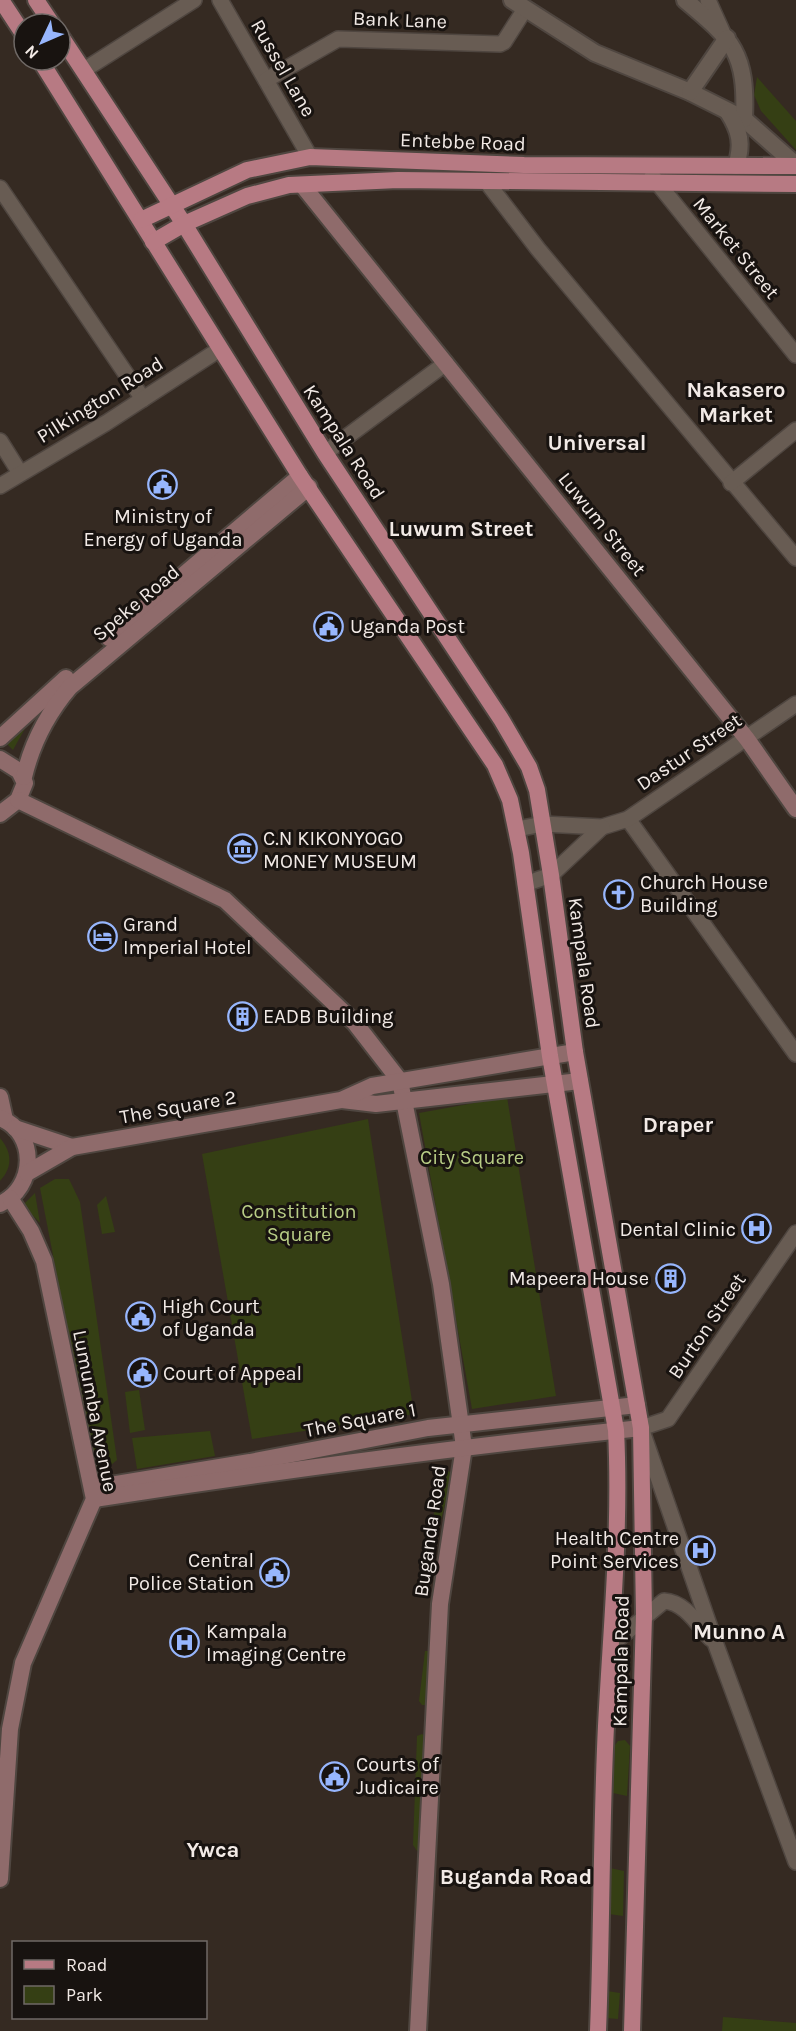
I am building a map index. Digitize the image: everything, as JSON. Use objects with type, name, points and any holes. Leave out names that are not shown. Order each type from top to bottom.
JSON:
[{"type":"main road","points":[[1,0],[12,17]]},
{"type":"main road","name":"Kampala Road","points":[[72,52],[184,224],[325,453],[518,747],[537,790],[575,1052],[641,1428],[644,1616],[632,2031]]},
{"type":"main road","name":"Kampala Road","points":[[48,72],[305,482],[495,765],[510,800],[517,829],[550,1056],[616,1430],[618,1468],[606,1727],[598,2031]]},
{"type":"main road","name":"Entebbe Road","points":[[141,220],[170,204],[247,170],[310,157],[524,165],[796,166]]},
{"type":"main road","name":"Entebbe Road","points":[[153,242],[184,224],[247,196],[289,185],[398,180],[796,184]]},
{"type":"main road","name":"Luwum Street","points":[[303,186],[747,739],[796,809]]},
{"type":"main road","name":"Speke Road","points":[[0,738],[112,635],[305,482]]},
{"type":"main road","name":"Speke Road","points":[[18,800],[24,788],[24,777],[35,740],[70,687],[305,482]]},
{"type":"main road","points":[[0,759],[11,764],[24,777]]},
{"type":"main road","points":[[0,814],[18,800]]},
{"type":"main road","name":"Buganda Road","points":[[18,800],[225,900],[355,1023],[400,1081],[441,1284],[464,1447],[440,1604],[418,2031]]},
{"type":"main road","name":"The Square 2","points":[[27,1173],[72,1147],[341,1100],[372,1086],[575,1052]]},
{"type":"main road","name":"The Square 2","points":[[341,1100],[376,1104],[580,1081]]},
{"type":"main road","points":[[0,1097],[7,1122],[27,1149],[27,1173],[23,1183],[5,1201]]},
{"type":"main road","points":[[7,1122],[72,1147]]},
{"type":"main road","name":"Lumumba Avenue","points":[[0,1879],[10,1729],[23,1663],[93,1494],[44,1262],[31,1231],[5,1201]]},
{"type":"main road","name":"The Square 1","points":[[93,1494],[428,1428],[637,1405]]},
{"type":"main road","name":"The Square 1","points":[[93,1494],[464,1447],[641,1428]]},
{"type":"street","points":[[84,70],[194,0]]},
{"type":"street","name":"Russel Lane","points":[[220,0],[310,157]]},
{"type":"street","points":[[685,0],[724,34]]},
{"type":"street","points":[[708,0],[743,72],[731,113],[741,141],[736,166]]},
{"type":"street","points":[[519,4],[595,53],[690,92],[731,113],[796,166]]},
{"type":"street","name":"Bank Lane","points":[[266,80],[338,39],[500,44],[504,42],[519,4]]},
{"type":"street","points":[[690,92],[724,34]]},
{"type":"street","name":"Market Street","points":[[646,165],[657,184],[796,355]]},
{"type":"street","points":[[486,181],[538,249],[731,483],[796,558]]},
{"type":"street","points":[[0,188],[143,399]]},
{"type":"street","name":"Pilkington Road","points":[[0,486],[220,349]]},
{"type":"street","points":[[325,453],[446,363]]},
{"type":"street","points":[[731,483],[796,430]]},
{"type":"street","points":[[0,441],[20,473]]},
{"type":"street","name":"Dastur Street","points":[[517,829],[543,825],[602,827],[628,819],[796,704]]},
{"type":"street","points":[[628,819],[796,1054]]},
{"type":"street","name":"Dastur Street","points":[[525,884],[551,875],[602,827]]},
{"type":"street","name":"Burton Street","points":[[641,1428],[668,1419],[796,1233]]},
{"type":"street","points":[[641,1428],[716,1645],[791,1829],[796,1862]]},
{"type":"street","points":[[611,1646],[664,1601],[674,1602],[685,1610],[716,1645]]},
{"type":"green space","points":[[757,77],[796,121],[796,150],[761,111],[754,95]]},
{"type":"green space","points":[[39,693],[42,698],[13,750],[0,737],[0,726]]},
{"type":"green space","name":"City Square","points":[[507,1097],[556,1396],[472,1409],[419,1113]]},
{"type":"green space","name":"Constitution Square","points":[[368,1119],[414,1414],[252,1439],[202,1154]]},
{"type":"green space","points":[[0,1138],[9,1154],[9,1165],[0,1181]]},
{"type":"green space","points":[[55,1179],[69,1179],[80,1202],[117,1460],[111,1465],[94,1467],[40,1188]]},
{"type":"green space","points":[[35,1193],[40,1223],[23,1205]]},
{"type":"green space","points":[[106,1196],[115,1232],[102,1234],[97,1205]]},
{"type":"green space","points":[[139,1390],[145,1430],[130,1433],[125,1392]]},
{"type":"green space","points":[[210,1431],[215,1456],[137,1469],[132,1438]]},
{"type":"green space","points":[[445,1470],[450,1472],[452,1478],[439,1528],[432,1524],[441,1474]]},
{"type":"green space","points":[[425,1651],[429,1651],[431,1656],[427,1705],[422,1705],[419,1701]]},
{"type":"green space","points":[[422,1734],[427,1737],[422,1849],[417,1851],[413,1845],[417,1736]]},
{"type":"green space","points":[[625,1740],[630,1746],[627,1796],[613,1793],[615,1745],[618,1741]]},
{"type":"green space","points":[[610,1868],[624,1871],[623,1916],[609,1914]]},
{"type":"green space","points":[[607,1991],[620,1993],[618,2019],[606,2018]]},
{"type":"green space","points":[[723,2017],[796,2023],[796,2031],[722,2031]]},
{"type":"place","name":"Ministry of Energy of Uganda","points":[[163,485]]},
{"type":"place","name":"Uganda Post","points":[[329,626]]},
{"type":"place","name":"C.N KIKONYOGO MONEY MUSEUM","points":[[242,849]]},
{"type":"place","name":"Church House Building","points":[[619,894]]},
{"type":"place","name":"Grand Imperial Hotel","points":[[102,936]]},
{"type":"place","name":"EADB Building","points":[[242,1016]]},
{"type":"place","name":"Dental Clinic","points":[[757,1229]]},
{"type":"place","name":"Mapeera House","points":[[670,1278]]},
{"type":"place","name":"High Court of Uganda","points":[[141,1317]]},
{"type":"place","name":"Court of Appeal","points":[[142,1373]]},
{"type":"place","name":"Health Centre Point Services","points":[[700,1550]]},
{"type":"place","name":"Central Police Station","points":[[275,1572]]},
{"type":"place","name":"Kampala Imaging Centre","points":[[185,1643]]},
{"type":"place","name":"Courts of Judicaire","points":[[335,1776]]},
{"type":"district","name":"Nakasero Market","points":[[736,402]]},
{"type":"district","name":"Universal","points":[[597,443]]},
{"type":"district","name":"Luwum Street","points":[[461,529]]},
{"type":"district","name":"Draper","points":[[678,1125]]},
{"type":"district","name":"Munno A","points":[[739,1632]]},
{"type":"district","name":"Ywca","points":[[213,1850]]},
{"type":"district","name":"Buganda Road","points":[[516,1877]]}]
